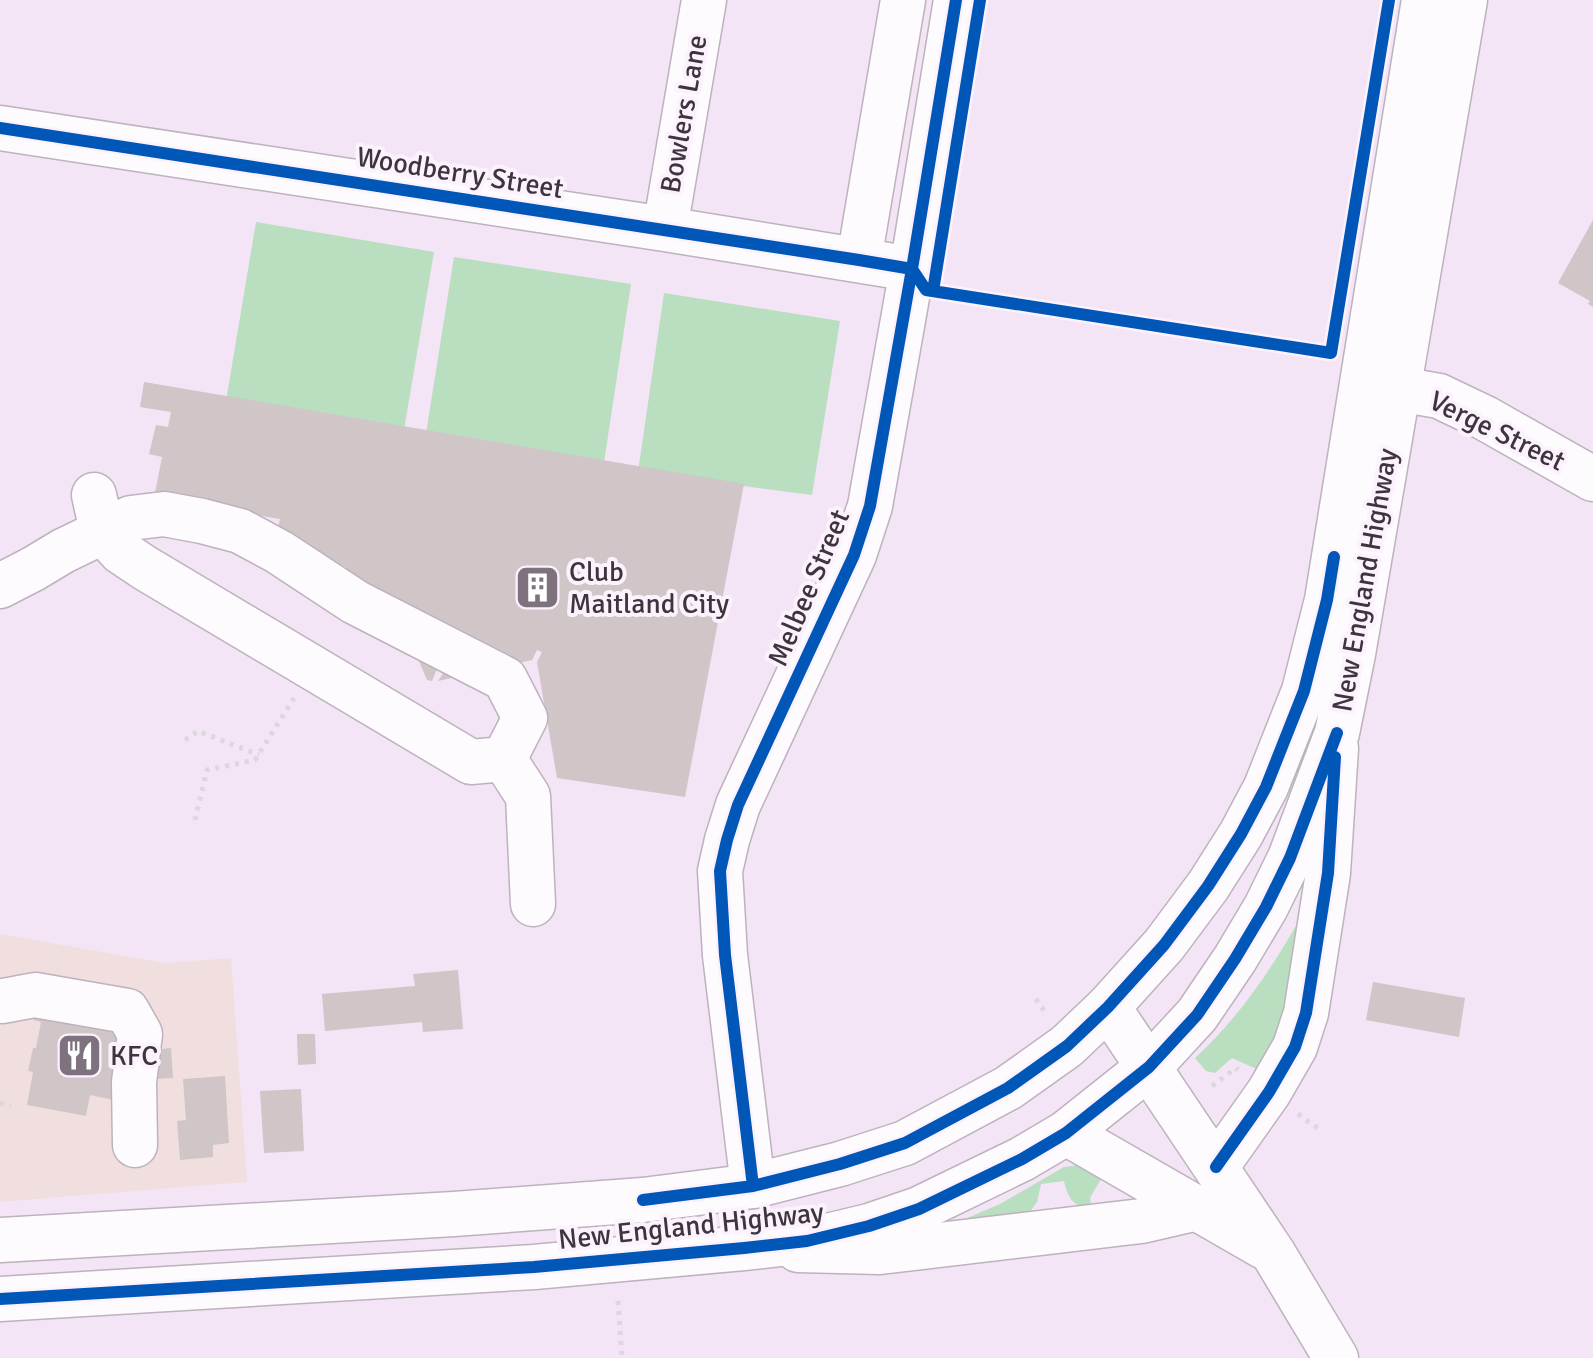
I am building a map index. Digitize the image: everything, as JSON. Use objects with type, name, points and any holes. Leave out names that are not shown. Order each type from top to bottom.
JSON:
[{"type":"main road","name":"Bowlers Lane","points":[[665,229],[704,0]]},
{"type":"main road","points":[[859,260],[903,0]]},
{"type":"main road","name":"Melbee Street","points":[[753,1186],[725,955],[720,871],[738,805],[854,555],[870,506],[956,0]]},
{"type":"main road","name":"New England Highway","points":[[0,1240],[454,1214],[643,1200],[753,1186],[840,1164],[905,1143],[1008,1088],[1067,1046],[1108,1007],[1164,945],[1208,886],[1266,787],[1304,691],[1327,600],[1424,0]]},
{"type":"main road","name":"New England Highway","points":[[0,1299],[534,1267],[807,1241],[869,1226],[919,1209],[1022,1159],[1066,1133],[1149,1067],[1197,1015],[1266,907],[1290,858],[1337,733],[1465,0]]},
{"type":"main road","name":"Woodberry Street","points":[[0,128],[912,269]]},
{"type":"main road","name":"Verge Street","points":[[1399,389],[1439,396],[1485,418],[1593,479]]},
{"type":"main road","points":[[98,513],[121,552],[145,568],[471,762],[504,759]]},
{"type":"main road","points":[[0,586],[98,513],[131,518],[164,514],[240,531],[279,552],[355,602],[505,679],[525,718],[504,759]]},
{"type":"main road","points":[[1216,1167],[1269,1092],[1295,1047],[1306,1013],[1328,873],[1337,733]]},
{"type":"main road","points":[[504,759],[528,796],[533,904]]},
{"type":"main road","points":[[3,1001],[35,995],[127,1011],[140,1034],[134,1082],[135,1145]]},
{"type":"main road","points":[[1108,1007],[1273,1253],[1336,1358]]},
{"type":"main road","points":[[1066,1133],[1273,1253]]},
{"type":"main road","points":[[744,1248],[880,1252],[1141,1221],[1197,1208]]},
{"type":"path","points":[[195,820],[207,770],[255,760],[292,701]]},
{"type":"path","points":[[185,740],[198,731],[259,755]]},
{"type":"path","points":[[1036,999],[1052,1022]]},
{"type":"path","points":[[0,1103],[11,1106]]},
{"type":"path","points":[[1298,1114],[1320,1130]]},
{"type":"path","points":[[618,1301],[622,1358]]},
{"type":"shaded area","points":[[0,934],[165,963],[231,958],[247,1182],[0,1202]]},
{"type":"green space","points":[[256,222],[434,252],[403,436],[225,407]]},
{"type":"green space","points":[[454,257],[631,284],[603,469],[425,440]]},
{"type":"green space","points":[[664,293],[840,321],[812,495],[638,472]]},
{"type":"green space","points":[[1309,903],[1292,1005],[1263,1072],[1232,1058],[1215,1073],[1206,1071],[1195,1058],[1229,1023],[1258,985]]},
{"type":"green space","points":[[1078,1165],[1102,1177],[1090,1198],[1089,1210],[1072,1200],[1064,1181],[1041,1184],[1037,1202],[1026,1217],[937,1231],[1000,1204],[1064,1167]]},
{"type":"building","points":[[1593,220],[1593,307],[1588,304],[1590,301],[1558,283]]},
{"type":"building","name":"Club Maitland City","points":[[144,382],[744,484],[685,797],[557,778],[537,662],[542,652],[537,650],[532,660],[438,681],[444,672],[437,669],[432,681],[427,680],[396,607],[398,600],[393,596],[387,610],[340,580],[346,567],[340,564],[333,578],[278,527],[280,519],[154,498],[162,457],[149,454],[156,425],[168,427],[171,412],[140,407]]},
{"type":"building","points":[[458,970],[463,1029],[423,1032],[422,1022],[325,1031],[322,994],[415,986],[413,974]]},
{"type":"building","points":[[1373,982],[1465,998],[1459,1037],[1366,1020]]},
{"type":"building","name":"KFC","points":[[35,1006],[125,1023],[118,1101],[90,1095],[86,1116],[27,1105],[33,1072],[28,1071],[41,1022],[33,1020]]},
{"type":"building","points":[[297,1034],[315,1034],[316,1064],[298,1065]]},
{"type":"building","points":[[171,1048],[173,1078],[155,1079],[153,1050]]},
{"type":"building","points":[[225,1076],[229,1143],[213,1145],[213,1157],[180,1160],[177,1121],[186,1120],[183,1079]]},
{"type":"building","points":[[301,1089],[304,1151],[264,1153],[260,1091]]},
{"type":"cycle path","points":[[753,1186],[725,955],[720,871],[738,805],[854,555],[870,506],[956,0]]},
{"type":"cycle path","points":[[933,291],[980,0]]},
{"type":"cycle path","points":[[0,128],[859,260],[912,269],[926,290],[1331,353],[1389,0]]},
{"type":"cycle path","points":[[643,1200],[753,1186],[840,1164],[905,1143],[1008,1088],[1067,1046],[1108,1007],[1164,945],[1208,886],[1241,834],[1266,787],[1304,691],[1327,600],[1334,557]]},
{"type":"cycle path","points":[[0,1299],[534,1267],[744,1248],[807,1241],[869,1226],[919,1209],[1022,1159],[1066,1133],[1149,1067],[1197,1015],[1266,907],[1290,858],[1337,733]]},
{"type":"cycle path","points":[[1216,1167],[1269,1092],[1295,1047],[1306,1013],[1328,873],[1335,757]]},
{"type":"place","name":"Club Maitland City","points":[[538,588]]},
{"type":"place","name":"KFC","points":[[79,1056]]}]
